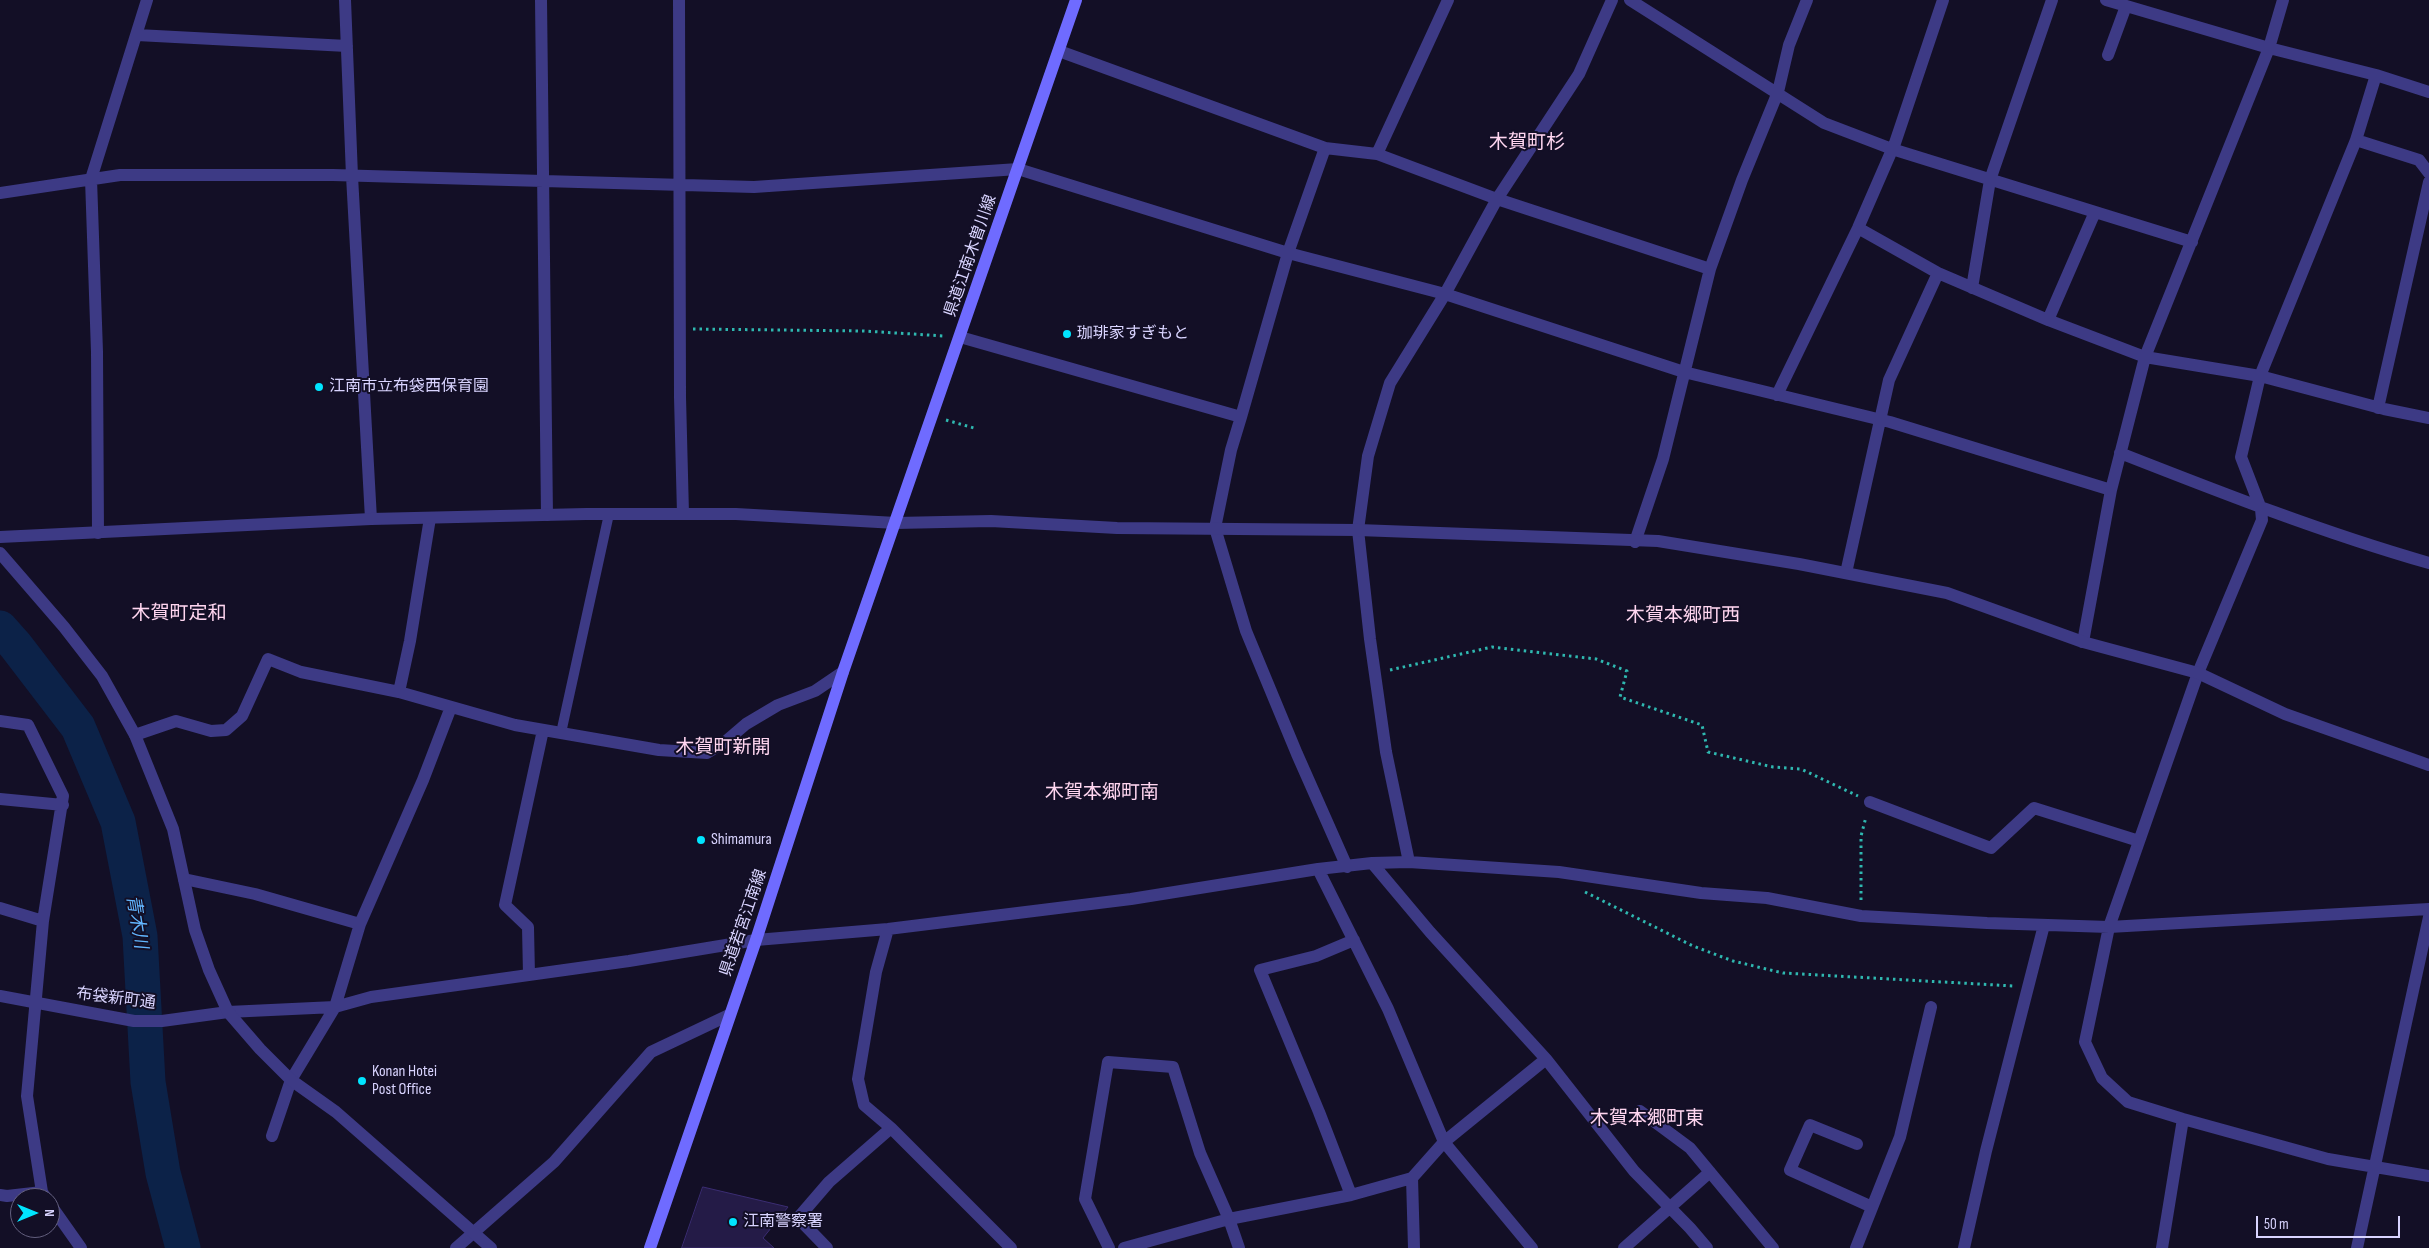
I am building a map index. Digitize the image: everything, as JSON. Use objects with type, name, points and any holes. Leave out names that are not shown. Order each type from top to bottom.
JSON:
[{"type":"main road","name":"県道江南木曽川線","points":[[896,523],[1076,0]]},
{"type":"main road","name":"県道若宮江南線","points":[[650,1248],[756,940],[843,672],[896,523]]},
{"type":"street","points":[[98,533],[97,352],[91,179],[147,0]]},
{"type":"street","points":[[345,0],[352,176],[371,519]]},
{"type":"street","points":[[541,0],[547,515]]},
{"type":"street","points":[[679,0],[680,329],[683,514]]},
{"type":"street","points":[[1377,154],[1448,0]]},
{"type":"street","points":[[1410,862],[1386,752],[1374,673],[1358,530],[1368,456],[1390,383],[1445,294],[1497,199],[1579,74],[1612,0]]},
{"type":"street","points":[[1630,0],[1778,92],[1824,123],[1892,149],[2192,242]]},
{"type":"street","points":[[1635,542],[1663,459],[1710,269],[1742,180],[1778,92],[1789,45],[1807,0]]},
{"type":"street","points":[[1777,394],[1858,228],[1892,149],[1943,0]]},
{"type":"street","points":[[1972,288],[1990,180],[2052,0]]},
{"type":"street","points":[[2106,0],[2269,48],[2376,75],[2429,92]]},
{"type":"street","points":[[2083,642],[2111,490],[2145,357],[2269,48],[2283,0]]},
{"type":"street","points":[[2108,54],[2126,6]]},
{"type":"street","points":[[137,35],[347,46]]},
{"type":"street","points":[[1058,51],[1325,148],[1377,154],[1497,199],[1710,269]]},
{"type":"street","points":[[2376,75],[2356,140],[2260,376],[2241,457],[2261,508],[2262,520],[2198,673],[2109,927],[2085,1042],[2102,1078],[2128,1102],[2328,1159],[2429,1176]]},
{"type":"street","points":[[2356,140],[2419,160],[2429,173]]},
{"type":"street","points":[[1325,148],[1288,253],[1231,450],[1216,528],[1246,631],[1297,754],[1347,867]]},
{"type":"street","points":[[0,194],[120,175],[352,176],[754,186],[1018,169],[1288,253],[1445,294],[1684,372],[1879,420],[2111,490]]},
{"type":"street","points":[[2378,408],[2429,182]]},
{"type":"street","points":[[2048,320],[2096,212]]},
{"type":"street","points":[[1858,228],[1938,273],[2048,320],[2145,357],[2260,376],[2378,408],[2429,418]]},
{"type":"street","points":[[1846,573],[1889,380],[1938,273]]},
{"type":"street","points":[[960,338],[1241,416]]},
{"type":"street","points":[[2120,453],[2261,508],[2373,548],[2429,563]]},
{"type":"street","points":[[0,538],[371,519],[609,514],[736,514],[896,523],[991,521],[1117,528],[1358,530],[1513,534],[1635,542],[1658,541],[1846,573],[1947,593],[2083,642],[2198,673],[2285,714],[2429,765]]},
{"type":"street","points":[[399,692],[410,641],[430,518]]},
{"type":"street","points":[[0,553],[64,627],[102,676],[135,735],[173,829],[194,930],[228,1012],[260,1049],[291,1080],[336,1112],[491,1248]]},
{"type":"street","points":[[135,735],[176,721],[211,731],[226,730],[242,716],[268,659],[301,672],[399,692],[515,725],[659,750],[707,753],[725,742],[746,724],[778,706],[815,691],[843,672]]},
{"type":"street","points":[[272,1136],[291,1080],[335,1007],[360,924],[404,825],[451,707]]},
{"type":"street","points":[[0,722],[28,725],[64,796],[43,921],[27,1096],[43,1188]]},
{"type":"street","points":[[530,974],[528,927],[505,905],[543,730]]},
{"type":"street","points":[[0,799],[63,805]]},
{"type":"street","points":[[1870,802],[1991,848],[2034,808],[2139,841]]},
{"type":"street","name":"布袋新町通","points":[[0,996],[134,1021],[162,1021],[228,1012],[335,1007],[371,997],[756,940],[888,929],[1131,899],[1318,869],[1410,862],[1559,872],[1701,893],[1767,898],[1861,916],[2044,925],[2109,927],[2429,909]]},
{"type":"street","points":[[1372,864],[1430,932],[1546,1059],[1634,1171],[1707,1248]]},
{"type":"street","points":[[1318,869],[1388,1009],[1444,1142],[1532,1248]]},
{"type":"street","points":[[184,879],[255,894],[360,924]]},
{"type":"street","points":[[0,908],[43,921]]},
{"type":"street","points":[[2357,1248],[2429,917]]},
{"type":"street","points":[[1964,1248],[1986,1151],[2044,925]]},
{"type":"street","points":[[888,929],[876,972],[858,1078],[864,1105],[891,1128],[1011,1248]]},
{"type":"street","points":[[1351,1195],[1260,970],[1316,956],[1354,940]]},
{"type":"street","points":[[1856,1248],[1900,1137],[1932,1007]]},
{"type":"street","points":[[456,1248],[554,1162],[651,1052],[729,1015]]},
{"type":"street","points":[[1124,1248],[1229,1219],[1351,1195],[1412,1178],[1444,1142],[1546,1059]]},
{"type":"street","points":[[1109,1248],[1085,1199],[1108,1062],[1173,1067],[1200,1153],[1229,1219],[1239,1248]]},
{"type":"street","points":[[1640,1111],[1690,1148],[1773,1248]]},
{"type":"street","points":[[2162,1248],[2183,1119]]},
{"type":"street","points":[[1857,1144],[1810,1125],[1790,1170],[1872,1207]]},
{"type":"street","points":[[827,1248],[798,1218],[829,1182],[891,1128]]},
{"type":"street","points":[[1624,1248],[1710,1172]]},
{"type":"street","points":[[1412,1178],[1414,1248]]},
{"type":"street","points":[[60,1219],[80,1248]]},
{"type":"lane","points":[[562,733],[609,514]]},
{"type":"path","points":[[680,329],[864,331],[960,338]]},
{"type":"path","points":[[933,416],[974,428]]},
{"type":"path","points":[[1374,673],[1492,647],[1596,659],[1627,671],[1620,697],[1702,725],[1708,752],[1773,766],[1801,769],[1870,802],[1861,836],[1861,916]]},
{"type":"path","points":[[1559,872],[1591,896],[1693,946],[1741,963],[1783,973],[2028,987]]},
{"type":"building","name":"江南警察署","points":[[703,1187],[788,1207],[763,1238],[774,1248],[682,1248]]},
{"type":"waterway","name":"青木川","points":[[0,628],[78,727],[118,822],[140,936],[148,1082],[163,1173],[183,1248]]},
{"type":"place","name":"珈琲家すぎもと","points":[[1067,334]]},
{"type":"place","name":"江南市立布袋西保育園","points":[[319,387]]},
{"type":"place","name":"Shimamura","points":[[701,840]]},
{"type":"place","name":"Konan Hotei Post Office","points":[[362,1081]]},
{"type":"place","name":"江南警察署","points":[[733,1222]]},
{"type":"district","name":"木賀町杉","points":[[1527,143]]},
{"type":"district","name":"木賀町定和","points":[[179,614]]},
{"type":"district","name":"木賀本郷町西","points":[[1683,616]]},
{"type":"district","name":"木賀町新開","points":[[723,748]]},
{"type":"district","name":"木賀本郷町南","points":[[1102,793]]},
{"type":"district","name":"木賀本郷町東","points":[[1647,1119]]}]
